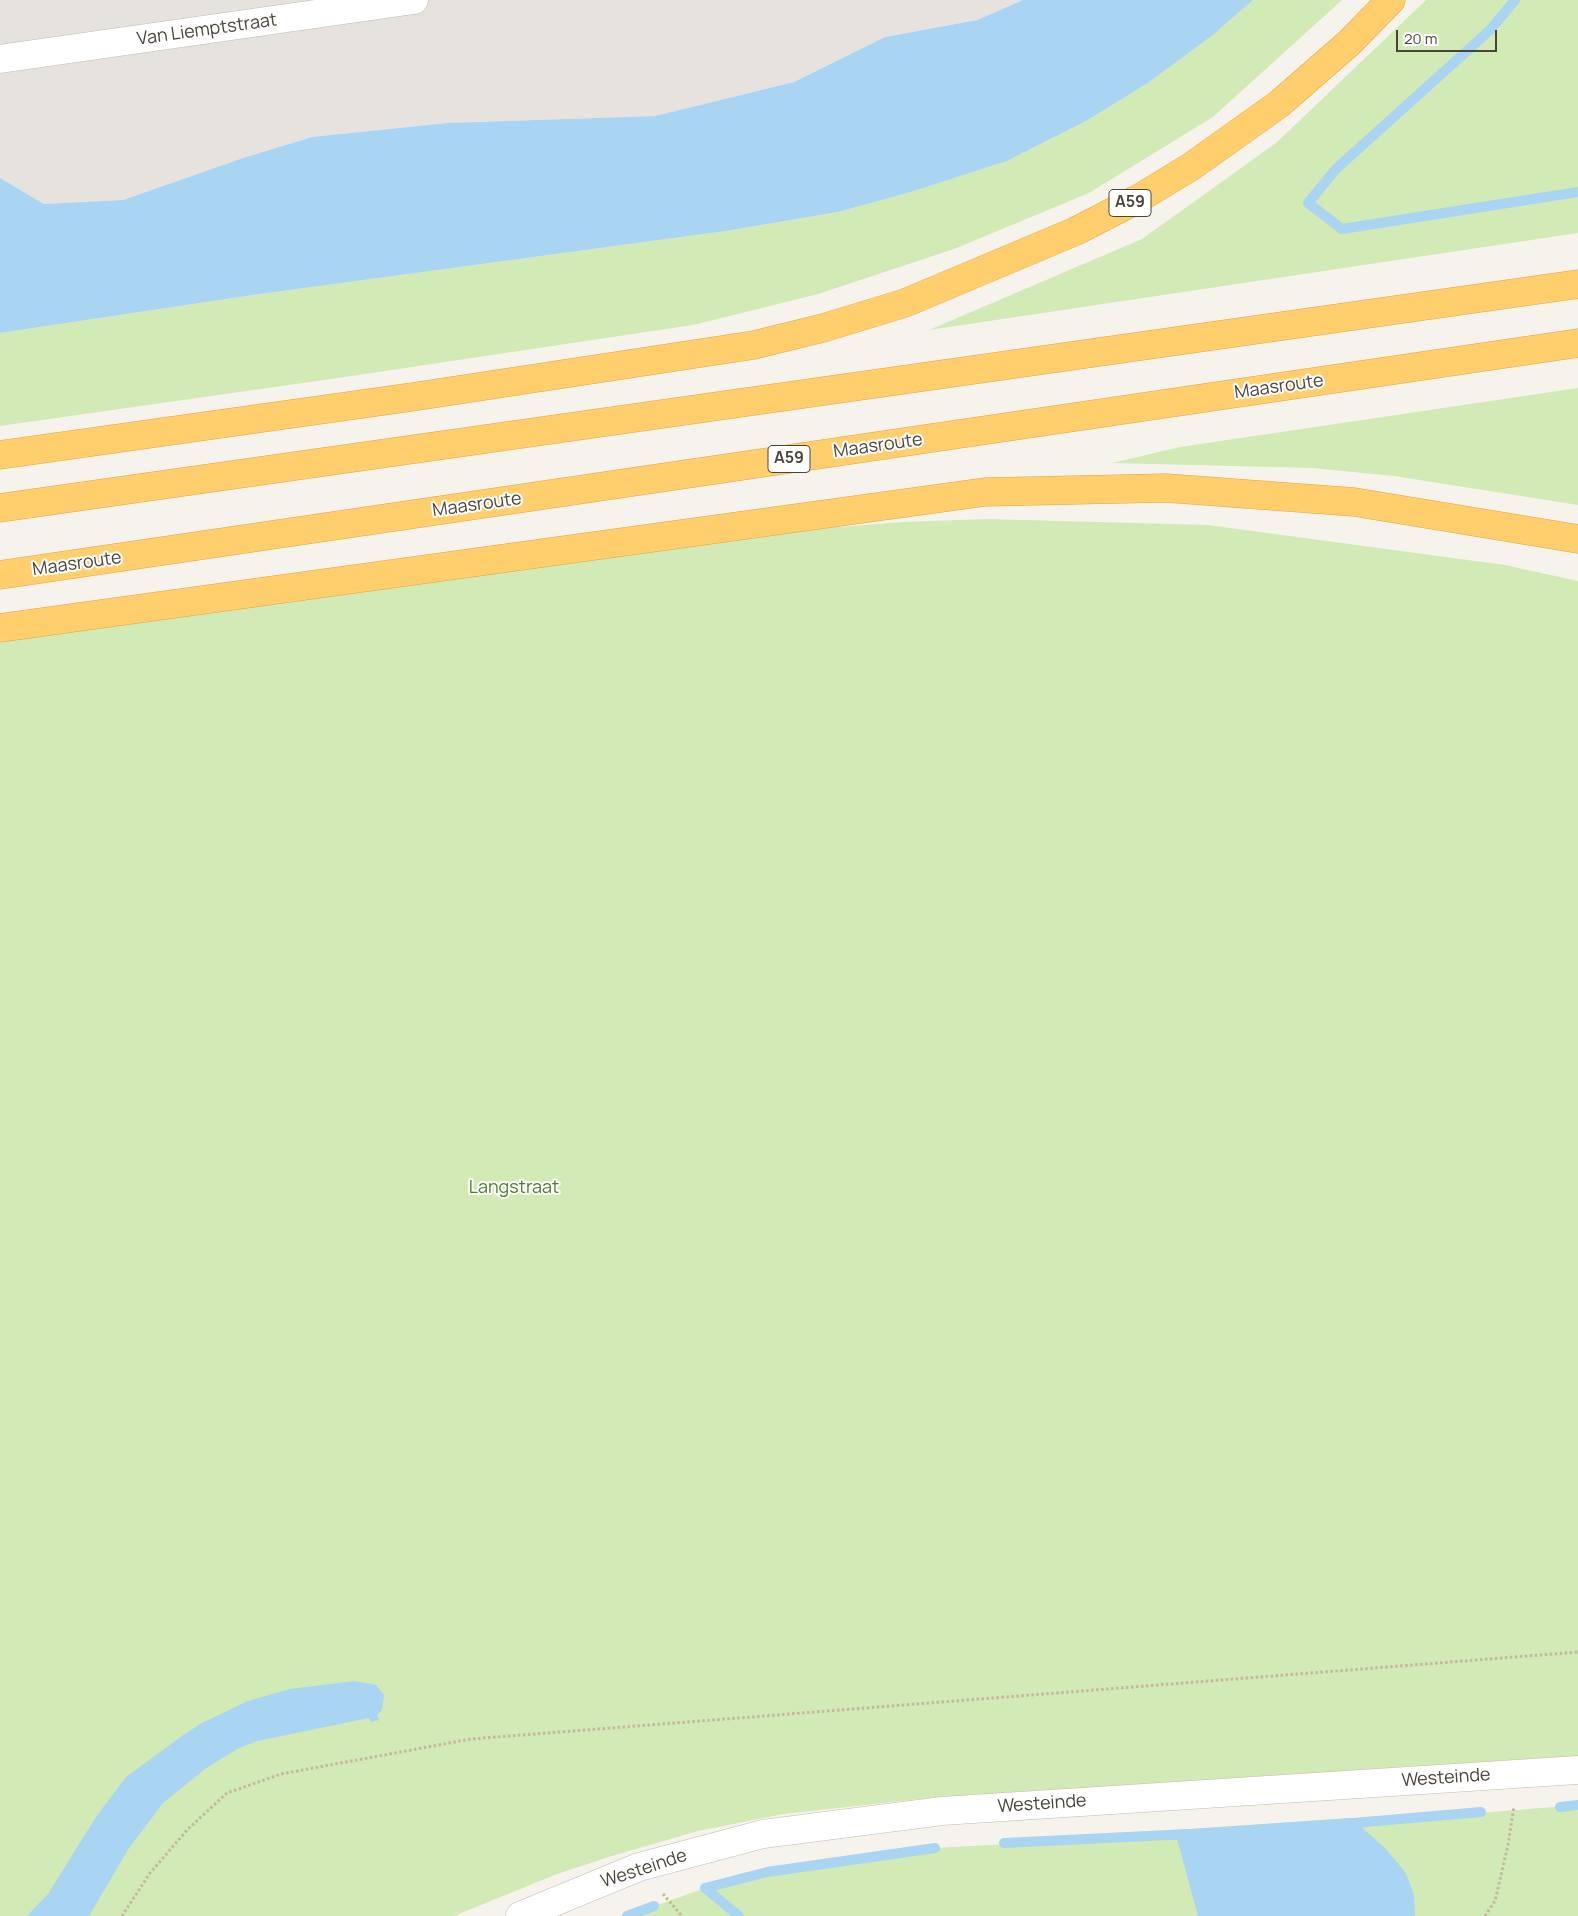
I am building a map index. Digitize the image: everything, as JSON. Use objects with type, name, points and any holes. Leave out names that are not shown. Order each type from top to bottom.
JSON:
[{"type":"highway","name":"A59","points":[[0,455],[412,397],[754,345],[823,328],[905,304],[1076,231],[1138,199],[1192,166],[1279,104],[1349,43],[1391,0]]},
{"type":"highway","points":[[0,508],[1578,284]]},
{"type":"highway","name":"Maasroute","points":[[0,576],[1578,343]]},
{"type":"highway","points":[[0,628],[985,492],[1166,488],[1354,502],[1578,539]]},
{"type":"street","name":"Van Liemptstraat","points":[[0,60],[414,0]]},
{"type":"street","name":"Westeinde","points":[[520,1916],[639,1867],[762,1834],[942,1811],[1578,1770]]},
{"type":"path","points":[[122,1916],[150,1873],[188,1829],[227,1794],[281,1774],[471,1739],[1578,1652]]},
{"type":"path","points":[[1485,1916],[1495,1901],[1508,1845],[1519,1774]]},
{"type":"shaded area","points":[[0,0],[1023,0],[977,20],[885,37],[794,82],[655,116],[447,123],[312,137],[243,158],[123,200],[44,204],[0,178]]},
{"type":"green space","points":[[1253,0],[1342,0],[1213,117],[1089,193],[954,249],[818,294],[693,325],[0,426],[0,333],[253,295],[726,231],[838,212],[911,192],[1007,161],[1086,121],[1148,83],[1213,35]]},
{"type":"green space","points":[[1426,0],[1578,0],[1578,233],[929,330],[1142,239],[1276,143]]},
{"type":"green space","points":[[1578,388],[1578,505],[1394,476],[1312,468],[1112,463],[1180,447]]},
{"type":"green space","name":"Langstraat","points":[[987,519],[1208,525],[1505,565],[1578,581],[1578,1759],[937,1797],[784,1814],[698,1831],[612,1856],[557,1874],[454,1916],[0,1916],[0,633],[814,529],[903,522]]},
{"type":"green space","points":[[1578,1805],[1578,1916],[627,1916],[705,1888],[767,1872],[935,1848],[1175,1835],[1176,1830],[1351,1818],[1355,1823]]},
{"type":"water","points":[[1023,0],[1253,0],[1213,35],[1148,83],[1086,121],[1007,161],[911,192],[838,212],[726,231],[253,295],[0,333],[0,178],[44,204],[123,200],[243,158],[312,137],[447,123],[655,116],[794,82],[885,37],[977,20]]},
{"type":"water","points":[[355,1681],[376,1685],[384,1695],[382,1710],[377,1715],[379,1720],[371,1722],[369,1718],[257,1741],[237,1749],[205,1769],[163,1803],[129,1848],[89,1916],[27,1916],[48,1894],[96,1817],[126,1777],[182,1736],[200,1724],[248,1701],[290,1689]]},
{"type":"water","points":[[1351,1818],[1385,1848],[1406,1873],[1414,1895],[1415,1916],[1198,1916],[1176,1830]]},
{"type":"waterway","points":[[1515,0],[1490,30],[1336,169],[1308,203],[1342,229],[1578,192]]},
{"type":"waterway","points":[[1560,1807],[1578,1805]]},
{"type":"waterway","points":[[1342,1824],[1481,1812]]},
{"type":"waterway","points":[[1004,1843],[1189,1834]]},
{"type":"waterway","points":[[705,1888],[767,1872],[935,1848]]},
{"type":"waterway","points":[[705,1888],[739,1916]]},
{"type":"waterway","points":[[627,1916],[654,1906]]}]
